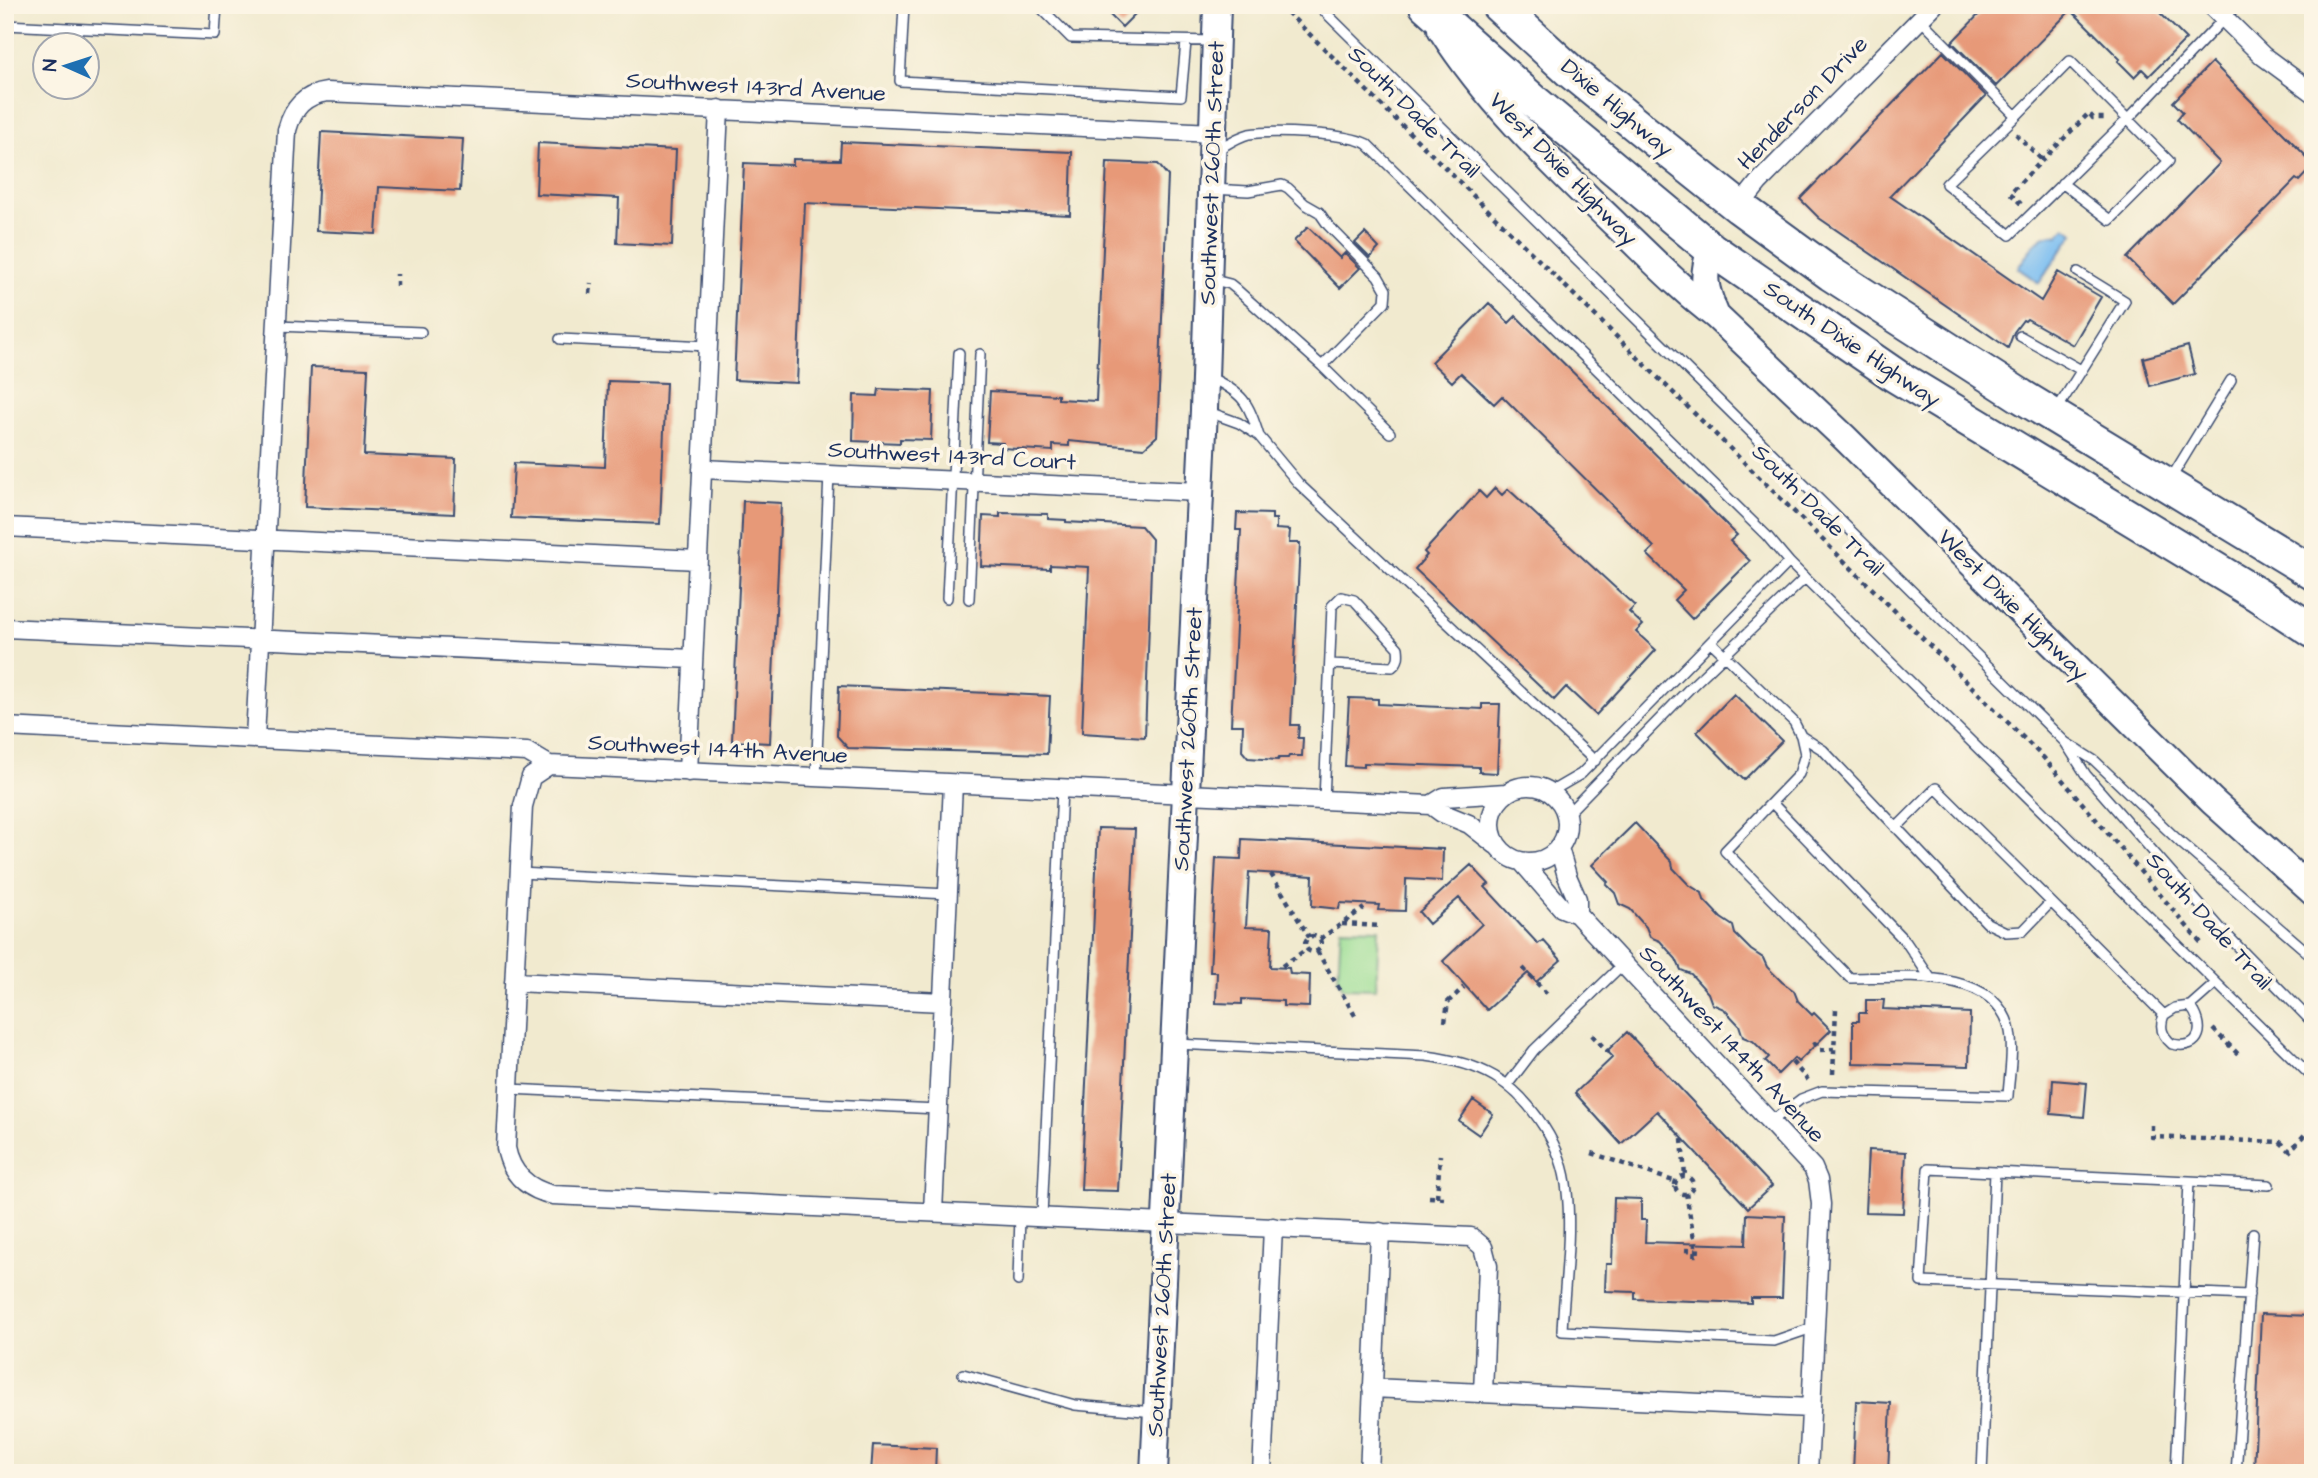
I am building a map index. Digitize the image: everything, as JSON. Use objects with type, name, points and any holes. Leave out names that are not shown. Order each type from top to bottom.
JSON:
[{"type":"highway","name":"Dixie Highway","points":[[1498,5],[1580,79],[1739,207]]},
{"type":"highway","name":"South Dixie Highway","points":[[1427,6],[1537,104],[1711,249],[1896,376],[2313,631]]},
{"type":"highway","points":[[1711,249],[1739,207]]},
{"type":"highway","name":"South Dixie Highway","points":[[1739,207],[1831,274],[2054,416],[2313,573]]},
{"type":"street","name":"Southwest 260th Street","points":[[1154,1473],[1204,410],[1217,5]]},
{"type":"street","name":"Henderson Drive","points":[[1739,207],[1759,182],[1934,5]]},
{"type":"street","points":[[2211,5],[2263,56],[2313,93]]},
{"type":"street","name":"West Dixie Highway","points":[[1427,6],[1465,66],[1490,97],[1586,196],[1695,301],[1716,316],[1845,438],[2211,802],[2313,891]]},
{"type":"street","name":"Southwest 143rd Avenue","points":[[278,326],[287,130],[293,111],[299,104],[307,97],[327,92],[719,109],[1214,143]]},
{"type":"street","points":[[688,772],[719,109]]},
{"type":"street","name":"West Dixie Highway","points":[[1711,249],[1704,268],[1704,281],[1716,316]]},
{"type":"street","points":[[255,738],[264,539],[268,514],[278,326]]},
{"type":"street","name":"Southwest 143rd Court","points":[[702,469],[1200,492]]},
{"type":"street","points":[[5,527],[698,561]]},
{"type":"street","points":[[5,628],[694,659]]},
{"type":"street","name":"Southwest 144th Avenue","points":[[5,727],[527,752],[548,765],[1186,795],[1431,805],[1444,797],[1506,793]]},
{"type":"street","points":[[548,765],[531,778],[525,794],[519,873],[506,1148],[516,1174],[524,1182],[541,1192],[1471,1237],[1483,1247],[1488,1266],[1483,1393]]},
{"type":"street","points":[[933,1212],[953,784]]},
{"type":"street","points":[[1540,787],[1550,792],[1563,806],[1566,816],[1567,827],[1559,848],[1543,860],[1523,863],[1513,860],[1496,845],[1491,834],[1490,822],[1498,801],[1516,788],[1540,787]]},
{"type":"street","name":"Southwest 144th Avenue","points":[[1431,805],[1442,813],[1469,824],[1496,845]]},
{"type":"street","name":"Southwest 144th Avenue","points":[[1559,848],[1577,899],[1577,914]]},
{"type":"street","name":"Southwest 144th Avenue","points":[[1523,863],[1562,908],[1577,914],[1772,1121],[1806,1158],[1818,1180],[1821,1204],[1808,1473]]},
{"type":"street","points":[[514,982],[943,1002]]},
{"type":"street","points":[[1262,1473],[1273,1227]]},
{"type":"street","points":[[1369,1473],[1380,1232]]},
{"type":"street","points":[[1372,1388],[1811,1408]]},
{"type":"lane","points":[[5,25],[215,36],[217,5]]},
{"type":"lane","points":[[904,5],[900,81],[1181,96],[1186,42]]},
{"type":"lane","points":[[1038,5],[1071,38],[1216,41]]},
{"type":"lane","points":[[1318,5],[2065,742],[2095,761],[2181,843],[2313,957]]},
{"type":"lane","points":[[2062,183],[2109,220],[2169,161],[2129,118],[2070,61],[1946,184],[2010,235],[2062,183],[2129,118],[2237,5]]},
{"type":"lane","points":[[1920,19],[2016,116]]},
{"type":"lane","points":[[1214,143],[1262,133],[1344,136],[1367,144],[2313,1078]]},
{"type":"lane","points":[[1212,189],[1248,191],[1282,185],[1319,212],[1328,225],[1378,276],[1386,290],[1385,302],[1322,366]]},
{"type":"lane","points":[[2054,416],[2125,301],[2078,272]]},
{"type":"lane","points":[[1209,279],[1230,284],[1322,366],[1390,433]]},
{"type":"lane","points":[[278,326],[421,332]]},
{"type":"lane","points":[[2020,336],[2081,370]]},
{"type":"lane","points":[[560,339],[708,345]]},
{"type":"lane","points":[[947,598],[959,353]]},
{"type":"lane","points":[[969,598],[980,354]]},
{"type":"lane","points":[[1205,374],[1235,389],[1252,413],[1259,436]]},
{"type":"lane","points":[[2168,484],[2231,380]]},
{"type":"lane","points":[[1204,410],[1239,423],[1259,436],[1299,484],[1595,761]]},
{"type":"lane","points":[[816,778],[829,474]]},
{"type":"lane","points":[[1550,792],[1573,781],[1595,761],[1789,562]]},
{"type":"lane","points":[[1566,816],[1724,654],[1805,578]]},
{"type":"lane","points":[[1324,801],[1332,606],[1341,597],[1354,600],[1398,648],[1399,656],[1392,667],[1330,664]]},
{"type":"lane","points":[[1711,642],[1794,722],[1805,754],[1799,774],[1725,851],[1850,978],[1931,979],[1970,986],[2000,1009],[2010,1032],[2008,1096],[1822,1091],[1801,1099],[1772,1121]]},
{"type":"lane","points":[[1801,736],[1823,750],[1987,923],[2006,932],[2023,931],[2052,902]]},
{"type":"lane","points":[[2065,742],[2086,775],[2236,945],[2313,1023]]},
{"type":"lane","points":[[1896,828],[1936,788],[2164,1015]]},
{"type":"lane","points":[[1042,1216],[1062,789]]},
{"type":"lane","points":[[1772,803],[1906,942],[1931,979]]},
{"type":"lane","points":[[519,873],[948,894]]},
{"type":"lane","points":[[1508,1084],[1534,1050],[1623,964]]},
{"type":"lane","points":[[2190,1006],[2200,1020],[2196,1038],[2185,1045],[2172,1044],[2161,1028],[2164,1015],[2175,1008],[2190,1006],[2216,983]]},
{"type":"lane","points":[[1174,1044],[1426,1056],[1467,1064],[1508,1084],[1528,1104],[1546,1130],[1565,1176],[1568,1209],[1562,1331],[1774,1341],[1815,1327]]},
{"type":"lane","points":[[509,1089],[938,1109]]},
{"type":"lane","points":[[2249,1295],[1922,1282],[1928,1169],[2269,1185]]},
{"type":"lane","points":[[1982,1473],[1995,1172]]},
{"type":"lane","points":[[2176,1473],[2189,1181]]},
{"type":"lane","points":[[1018,1281],[1020,1215]]},
{"type":"lane","points":[[2236,1473],[2253,1233]]},
{"type":"lane","points":[[963,1374],[1075,1405],[1157,1412]]},
{"type":"path","name":"South Dade Trail","points":[[1280,5],[2043,757],[2208,951]]},
{"type":"path","points":[[2024,207],[2010,193],[2089,113],[2093,118],[2105,118]]},
{"type":"path","points":[[2015,133],[2042,160]]},
{"type":"path","points":[[397,274],[397,286]]},
{"type":"path","points":[[590,294],[591,283]]},
{"type":"path","points":[[1271,874],[1309,937]]},
{"type":"path","points":[[1320,939],[1364,908]]},
{"type":"path","points":[[1341,924],[1380,926]]},
{"type":"path","points":[[1309,937],[1320,939],[1321,946],[1317,951],[1310,952],[1307,949],[1305,943],[1309,937]]},
{"type":"path","points":[[1282,966],[1307,949]]},
{"type":"path","points":[[1317,951],[1357,1019]]},
{"type":"path","points":[[1523,968],[1549,996]]},
{"type":"path","points":[[1445,1022],[1448,1002],[1464,987]]},
{"type":"path","points":[[1833,1074],[1836,1009]]},
{"type":"path","points":[[2210,1026],[2239,1055]]},
{"type":"path","points":[[1592,1035],[1610,1054]]},
{"type":"path","points":[[1814,1042],[1820,1049],[1834,1049]]},
{"type":"path","points":[[1792,1062],[1808,1080]]},
{"type":"path","points":[[2152,1125],[2152,1137],[2280,1142],[2290,1150],[2313,1125]]},
{"type":"path","points":[[1682,1139],[1685,1176]]},
{"type":"path","points":[[1592,1153],[1676,1182]]},
{"type":"path","points":[[1437,1198],[1440,1155]]},
{"type":"path","points":[[1676,1182],[1685,1176],[1692,1180],[1693,1185],[1686,1193]]},
{"type":"path","points":[[1676,1182],[1678,1190],[1686,1193]]},
{"type":"path","points":[[1686,1193],[1695,1251],[1694,1262]]},
{"type":"path","points":[[1429,1197],[1445,1198]]},
{"type":"path","points":[[1685,1250],[1703,1251]]},
{"type":"green space","points":[[1341,928],[1379,929],[1376,989],[1343,988],[1338,978]]},
{"type":"water","points":[[2065,227],[2074,233],[2039,283],[2018,268],[2040,240],[2051,234],[2058,235]]},
{"type":"building","points":[[1100,5],[1144,5],[1122,27]]},
{"type":"building","points":[[1988,5],[2152,5],[2186,39],[2149,76],[2142,69],[2134,77],[2118,61],[2120,59],[2071,10],[1996,86],[1952,42]]},
{"type":"building","points":[[1943,52],[1986,96],[1890,196],[2041,301],[2058,272],[2101,297],[2073,345],[2027,319],[2023,320],[2014,332],[2008,348],[1819,218],[1800,199]]},
{"type":"building","points":[[2212,62],[2313,166],[2299,181],[2296,179],[2173,304],[2127,258],[2220,163],[2177,119],[2183,112],[2173,102]]},
{"type":"building","points":[[321,132],[463,139],[460,191],[379,187],[376,234],[316,231]]},
{"type":"building","points":[[841,142],[1072,152],[1070,215],[805,203],[797,383],[734,380],[744,163],[793,165],[793,159],[840,160]]},
{"type":"building","points":[[538,143],[676,150],[672,246],[617,243],[619,198],[536,194]]},
{"type":"building","points":[[1107,162],[1158,164],[1168,176],[1157,436],[1144,448],[1069,441],[1069,446],[1053,445],[1053,451],[1003,448],[1003,443],[987,442],[990,391],[1058,395],[1058,399],[1096,401]]},
{"type":"building","points":[[1308,227],[1340,258],[1345,253],[1360,268],[1340,288],[1294,241]]},
{"type":"building","points":[[1365,233],[1379,248],[1370,258],[1355,243]]},
{"type":"building","points":[[1489,303],[1509,323],[1516,316],[1737,535],[1730,541],[1750,561],[1692,619],[1674,600],[1684,590],[1647,554],[1654,547],[1502,396],[1494,404],[1461,373],[1452,382],[1431,362]]},
{"type":"building","points":[[2188,346],[2195,374],[2150,386],[2143,358]]},
{"type":"building","points":[[311,367],[368,369],[364,455],[456,459],[454,514],[305,507]]},
{"type":"building","points":[[608,381],[666,383],[660,524],[511,518],[514,463],[605,467]]},
{"type":"building","points":[[879,389],[933,391],[931,440],[900,439],[900,443],[853,441],[854,395],[878,396]]},
{"type":"building","points":[[1495,488],[1502,495],[1508,489],[1635,606],[1629,612],[1643,625],[1636,632],[1656,650],[1596,715],[1566,687],[1554,700],[1415,569],[1427,555],[1424,552],[1479,491],[1486,498]]},
{"type":"building","points":[[743,501],[781,503],[770,743],[732,741]]},
{"type":"building","points":[[1000,513],[1048,514],[1048,519],[1066,522],[1141,526],[1152,539],[1145,737],[1082,733],[1089,567],[1050,565],[1050,569],[981,566],[983,516],[1000,517]]},
{"type":"building","points":[[1237,513],[1272,514],[1272,519],[1276,519],[1276,529],[1290,530],[1289,543],[1300,543],[1291,725],[1299,725],[1298,738],[1303,738],[1302,756],[1289,756],[1278,760],[1248,758],[1242,751],[1243,725],[1231,725],[1241,530],[1236,530]]},
{"type":"building","points":[[839,686],[1050,696],[1047,754],[848,748],[837,736]]},
{"type":"building","points":[[1734,694],[1782,741],[1744,780],[1697,732]]},
{"type":"building","points":[[1349,698],[1378,699],[1378,704],[1482,709],[1482,704],[1500,704],[1497,773],[1479,772],[1479,767],[1364,763],[1364,767],[1345,766]]},
{"type":"building","points":[[1635,823],[1672,862],[1673,868],[1689,885],[1702,893],[1704,900],[1733,926],[1735,934],[1763,958],[1767,967],[1794,991],[1798,1001],[1831,1030],[1798,1062],[1794,1058],[1778,1074],[1765,1061],[1769,1057],[1753,1041],[1743,1037],[1739,1025],[1724,1009],[1712,1004],[1708,993],[1691,974],[1681,970],[1676,959],[1660,941],[1650,937],[1646,927],[1630,909],[1619,904],[1615,893],[1606,884],[1608,882],[1592,865]]},
{"type":"building","points":[[1098,828],[1135,829],[1118,1191],[1081,1190]]},
{"type":"building","points":[[1242,839],[1443,849],[1442,881],[1406,879],[1405,911],[1378,910],[1379,905],[1340,903],[1339,909],[1312,906],[1313,876],[1249,872],[1246,927],[1272,928],[1270,967],[1289,968],[1290,974],[1310,975],[1309,1007],[1283,1006],[1283,1001],[1242,999],[1242,1004],[1216,1003],[1217,972],[1210,972],[1216,858],[1241,859]]},
{"type":"building","points":[[1471,865],[1489,884],[1485,887],[1538,944],[1543,940],[1561,960],[1536,982],[1528,973],[1487,1010],[1443,961],[1482,924],[1459,898],[1429,924],[1419,912]]},
{"type":"building","points":[[1866,1000],[1884,1000],[1883,1009],[1970,1013],[1969,1066],[1853,1063],[1853,1021],[1859,1021],[1859,1013],[1866,1013]]},
{"type":"building","points":[[1627,1032],[1772,1186],[1748,1208],[1657,1111],[1621,1144],[1575,1093],[1613,1057],[1607,1051]]},
{"type":"building","points":[[2053,1080],[2087,1083],[2084,1117],[2051,1114]]},
{"type":"building","points":[[1473,1100],[1493,1114],[1479,1135],[1459,1121]]},
{"type":"building","points":[[1868,1150],[1906,1152],[1903,1213],[1865,1212]]},
{"type":"building","points":[[1614,1198],[1641,1199],[1641,1220],[1646,1220],[1645,1242],[1746,1245],[1747,1214],[1785,1216],[1782,1298],[1751,1298],[1751,1303],[1635,1299],[1635,1292],[1605,1291],[1606,1264],[1612,1264]]},
{"type":"building","points":[[2261,1314],[2313,1316],[2313,1473],[2254,1470]]},
{"type":"building","points":[[1856,1401],[1891,1403],[1888,1473],[1853,1473]]},
{"type":"building","points":[[873,1445],[936,1448],[935,1473],[871,1473]]}]
